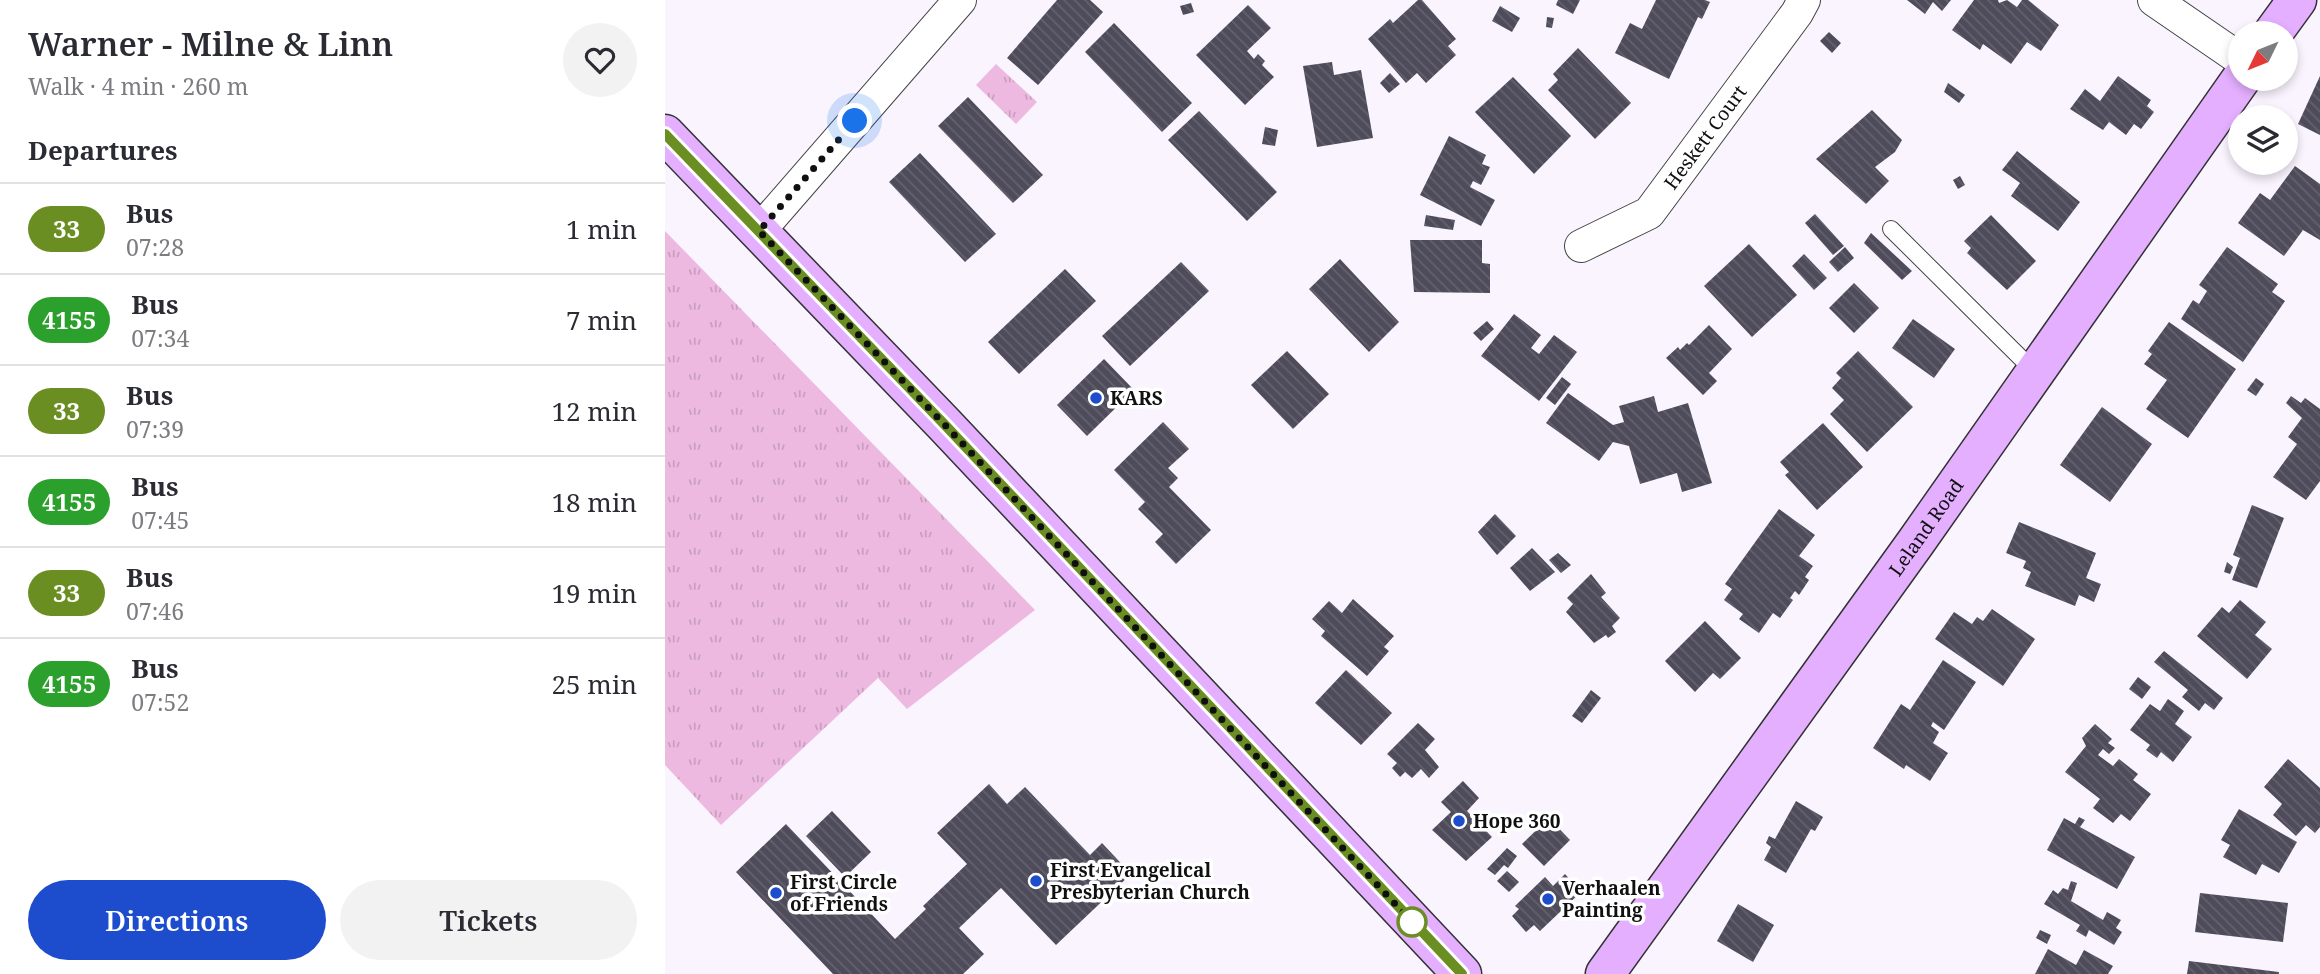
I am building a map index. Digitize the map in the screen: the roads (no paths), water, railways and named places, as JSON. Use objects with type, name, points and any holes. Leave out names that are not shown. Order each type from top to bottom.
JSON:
[{"type":"main road","points":[[2282,21],[2297,0]]},
{"type":"main road","name":"Leland Road","points":[[1605,974],[1908,553],[2233,91]]},
{"type":"main road","points":[[665,134],[936,416],[1462,974]]},
{"type":"street","points":[[759,231],[960,0]]},
{"type":"street","name":"Heskett Court","points":[[1581,246],[1649,213],[1804,0]]},
{"type":"street","points":[[2154,0],[2228,51]]},
{"type":"lane","points":[[1891,229],[2034,372]]},
{"type":"place","name":"KARS","points":[[1096,398]]},
{"type":"place","name":"Hope 360","points":[[1459,821]]},
{"type":"place","name":"First Evangelical Presbyterian Church","points":[[1036,881]]},
{"type":"place","name":"First Circle of Friends","points":[[776,893]]},
{"type":"place","name":"Verhaalen Painting","points":[[1548,899]]}]
